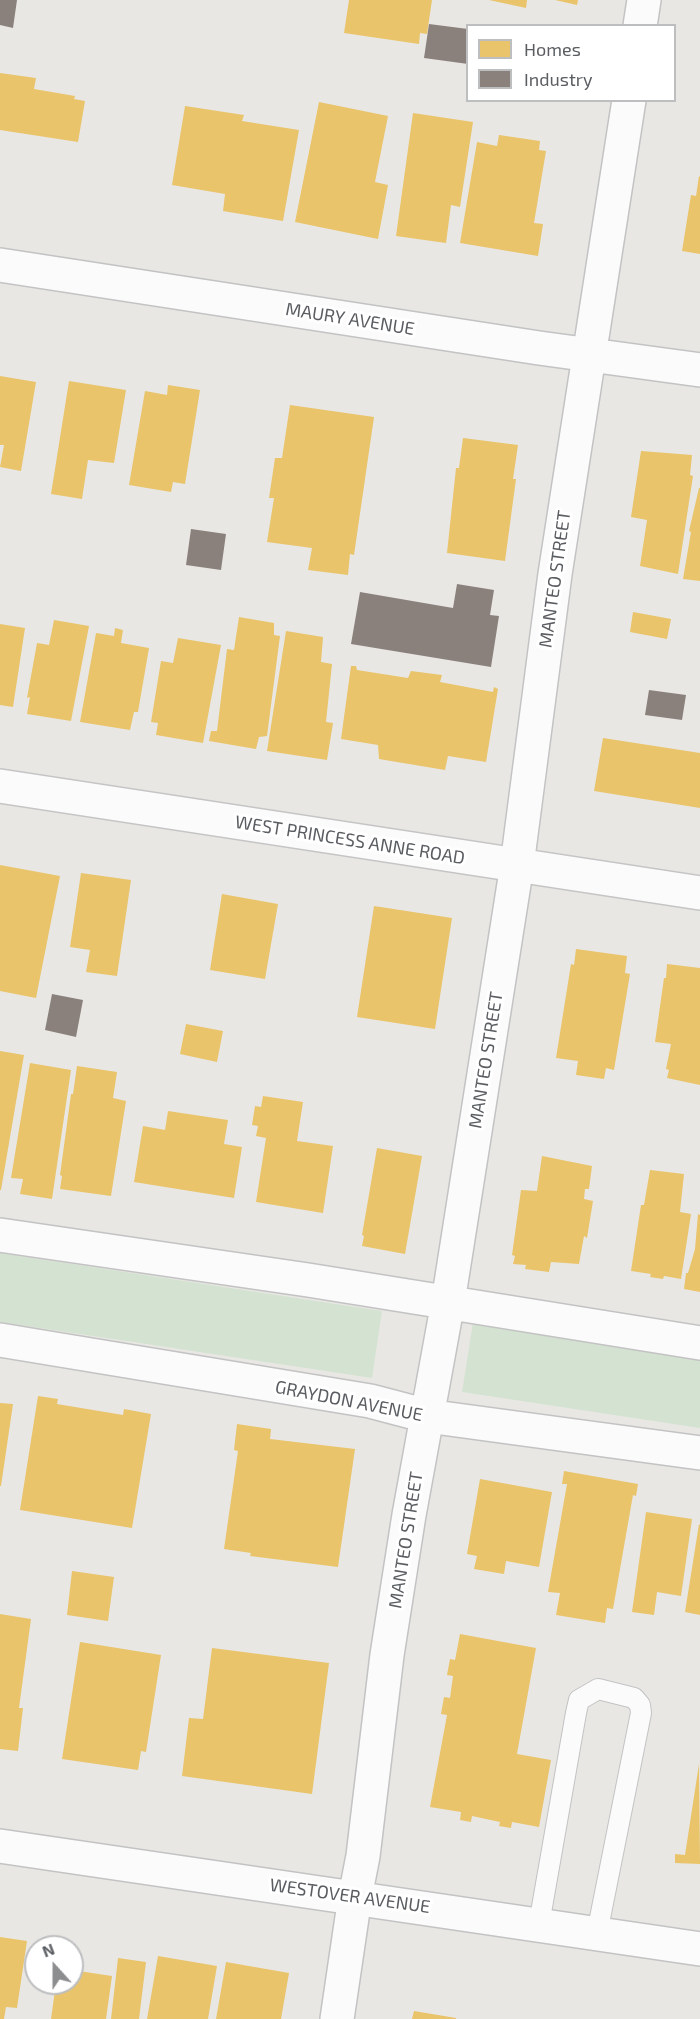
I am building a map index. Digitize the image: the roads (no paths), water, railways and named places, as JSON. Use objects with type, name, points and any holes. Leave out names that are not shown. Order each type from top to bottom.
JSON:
[{"type":"street","points":[[640,24],[644,0]]},
{"type":"street","name":"MANTEO STREET","points":[[337,2019],[363,1856],[391,1632],[448,1302],[517,865],[555,574],[629,102]]},
{"type":"street","name":"MAURY AVENUE","points":[[0,264],[700,370]]},
{"type":"street","name":"WEST PRINCESS ANNE ROAD","points":[[0,786],[700,892]]},
{"type":"street","points":[[0,1235],[308,1280],[700,1343]]},
{"type":"street","name":"GRAYDON AVENUE","points":[[0,1340],[370,1401],[427,1416],[700,1453]]},
{"type":"street","name":"WESTOVER AVENUE","points":[[0,1846],[700,1949]]},
{"type":"lane","points":[[539,1924],[579,1700],[598,1689],[634,1698],[640,1705],[641,1713],[597,1933]]}]
